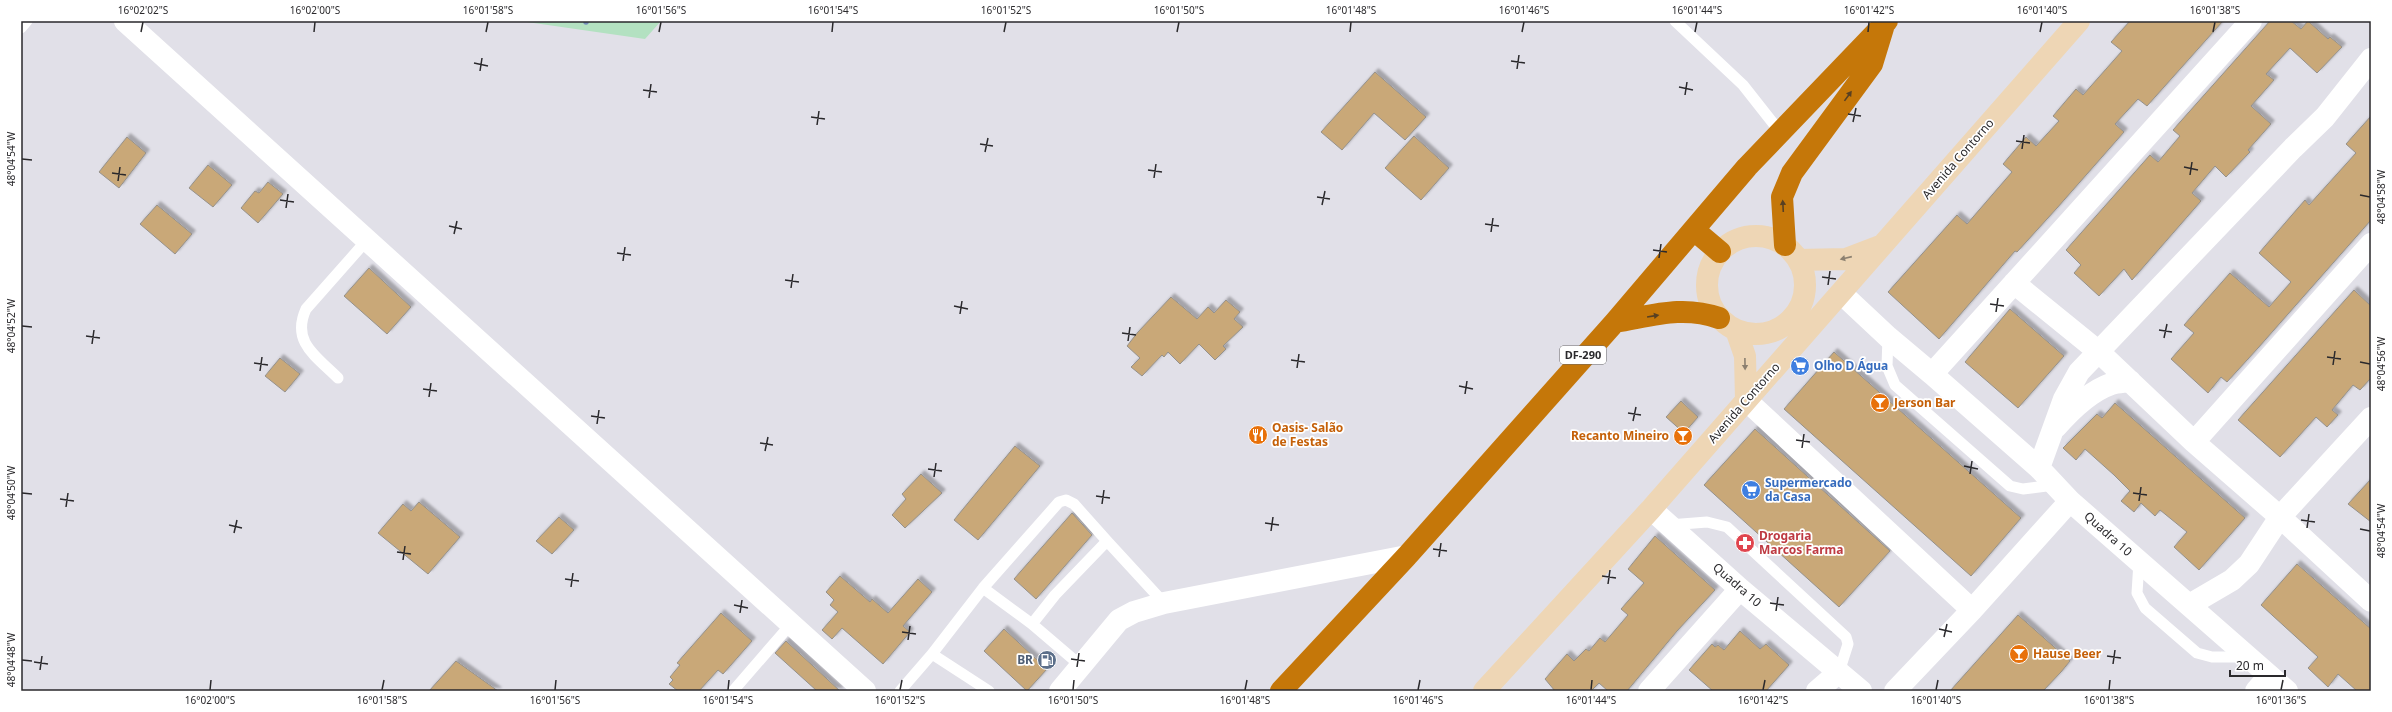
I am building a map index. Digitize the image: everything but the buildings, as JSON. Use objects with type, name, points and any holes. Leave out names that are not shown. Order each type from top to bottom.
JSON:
[{"type":"highway","name":"DF-290","points":[[1281,691],[1407,556],[1615,322],[1747,167],[1884,22]]},
{"type":"highway","points":[[1792,252],[1782,197],[1792,172],[1872,64],[1884,22]]},
{"type":"highway","points":[[1694,230],[1720,252]]},
{"type":"highway","points":[[1615,322],[1680,310],[1701,312],[1727,324]]},
{"type":"street","points":[[125,21],[865,691]]},
{"type":"street","name":"Avenida Contorno","points":[[1484,691],[1651,509],[1746,400],[1799,325],[1841,293],[2078,21]]},
{"type":"street","points":[[1932,374],[2251,21]]},
{"type":"street","points":[[2040,468],[2064,399],[2079,372],[2293,148],[2325,117],[2371,59]]},
{"type":"street","points":[[1883,245],[1846,259],[1792,252],[1766,236],[1751,236],[1736,240],[1720,252],[1711,264],[1707,280],[1709,300],[1727,324],[1745,356],[1746,400],[1972,610]]},
{"type":"street","points":[[2194,442],[2371,244]]},
{"type":"street","points":[[1727,324],[1756,334],[1799,325],[1805,290],[1805,280],[1792,252]]},
{"type":"street","points":[[2014,283],[2099,352],[2194,442],[2280,517],[2371,601]]},
{"type":"street","name":"Quadra 10","points":[[1841,293],[1888,337],[2040,468],[2070,501],[2139,562],[2191,604],[2247,657],[2263,684],[2287,691]]},
{"type":"street","points":[[2052,432],[2065,417],[2097,392],[2111,384],[2130,381]]},
{"type":"street","points":[[2191,604],[2238,575],[2249,564],[2280,517],[2371,418]]},
{"type":"street","points":[[1895,691],[1972,610],[2070,501]]},
{"type":"street","name":"Quadra 10","points":[[1651,509],[1740,589],[1861,691]]},
{"type":"street","points":[[1060,691],[1080,665],[1119,620],[1134,612],[1164,603],[1407,556]]},
{"type":"street","points":[[1659,688],[1740,589]]},
{"type":"street","points":[[1817,691],[1839,672]]},
{"type":"lane","points":[[21,28],[27,21]]},
{"type":"lane","points":[[1675,21],[1743,85],[1780,132]]},
{"type":"lane","points":[[338,378],[306,345],[300,334],[300,322],[306,309],[367,240]]},
{"type":"lane","points":[[1888,337],[1887,366],[1895,385],[2010,486],[2023,489],[2054,485]]},
{"type":"lane","points":[[900,691],[932,654],[983,588],[1059,502],[1066,500],[1074,504],[1164,603]]},
{"type":"lane","points":[[1669,525],[1706,522],[1727,527],[1846,637],[1848,644],[1839,672]]},
{"type":"lane","points":[[1032,624],[1055,595],[1107,541]]},
{"type":"lane","points":[[2139,562],[2137,593],[2145,608],[2197,653],[2212,657],[2247,657]]},
{"type":"lane","points":[[983,588],[1032,624],[1080,665]]},
{"type":"lane","points":[[733,691],[791,624]]},
{"type":"lane","points":[[932,654],[989,691]]},
{"type":"green space","points":[[520,21],[661,21],[645,39]]},
{"type":"place","name":"Olho D Água","points":[[1800,366]]},
{"type":"place","name":"Jerson Bar","points":[[1880,403]]},
{"type":"place","name":"Oasis- Salão de Festas","points":[[1258,435]]},
{"type":"place","name":"Recanto Mineiro","points":[[1683,436]]},
{"type":"place","name":"Supermercado da Casa","points":[[1751,490]]},
{"type":"place","name":"Drogaria Marcos Farma","points":[[1745,543]]},
{"type":"place","name":"Hause Beer","points":[[2019,654]]},
{"type":"place","name":"BR","points":[[1047,660]]}]
